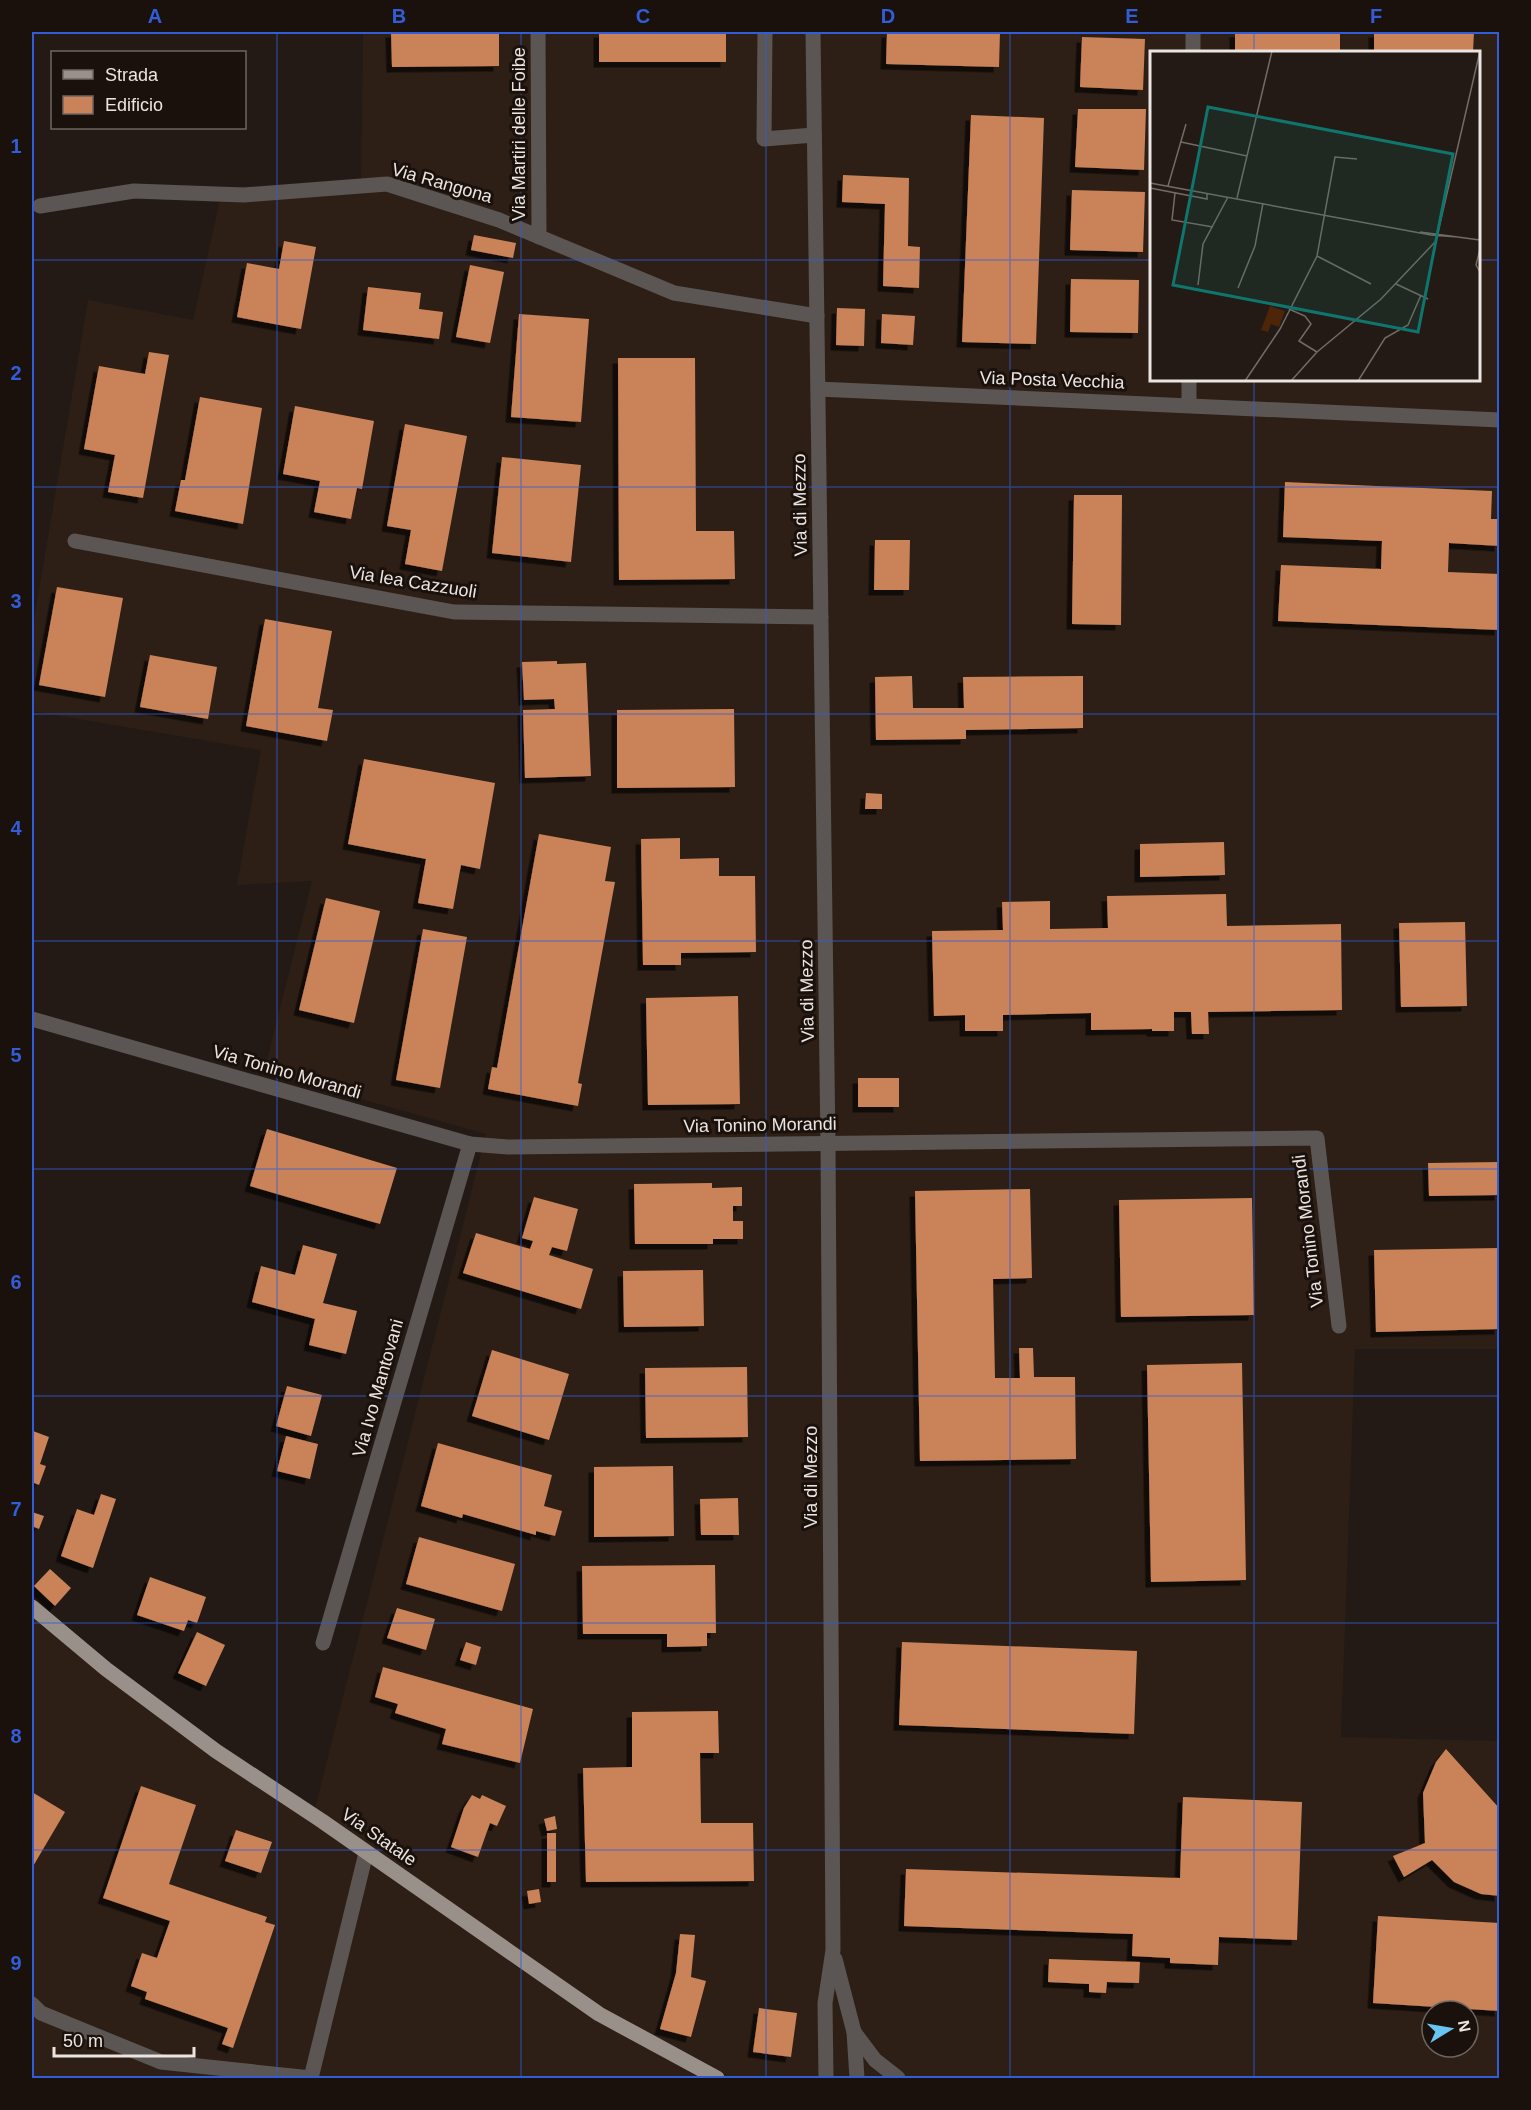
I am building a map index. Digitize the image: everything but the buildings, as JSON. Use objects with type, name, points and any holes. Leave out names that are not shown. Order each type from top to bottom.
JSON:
[{"type":"main road","name":"Via Statale","points":[[32,1607],[106,1669],[207,1745],[599,2014],[717,2079]]},
{"type":"street","name":"Via Martiri delle Foibe","points":[[538,32],[539,237]]},
{"type":"street","points":[[765,32],[764,139],[814,135]]},
{"type":"street","name":"Via di Mezzo","points":[[813,32],[828,1144],[832,1950]]},
{"type":"street","points":[[1193,32],[1193,51]]},
{"type":"street","name":"Via Rangona","points":[[40,206],[134,191],[244,195],[387,184],[499,220],[674,292],[818,316]]},
{"type":"street","points":[[1189,381],[1189,405]]},
{"type":"street","name":"Via Posta Vecchia","points":[[818,389],[1500,420]]},
{"type":"street","name":"Via lea Cazzuoli","points":[[75,541],[454,612],[821,617]]},
{"type":"street","name":"Via Tonino Morandi","points":[[32,1019],[470,1144],[508,1148],[1317,1138],[1339,1326]]},
{"type":"street","name":"Via Ivo Mantovani","points":[[323,1643],[470,1144]]},
{"type":"street","points":[[32,2004],[41,2013],[161,2062],[311,2078],[366,1853]]},
{"type":"street","points":[[832,1950],[854,2032],[857,2079]]},
{"type":"street","points":[[826,2079],[825,2003],[832,1950]]},
{"type":"street","points":[[854,2032],[875,2060],[898,2079]]},
{"type":"shaded area","points":[[363,32],[1499,32],[1499,1349],[1355,1349],[1341,1737],[1499,1741],[1499,2078],[32,2078],[32,1608],[313,1816],[486,1134],[264,1072],[312,881],[237,885],[261,750],[32,711],[32,632],[88,300],[193,320],[223,187],[361,185]]}]
